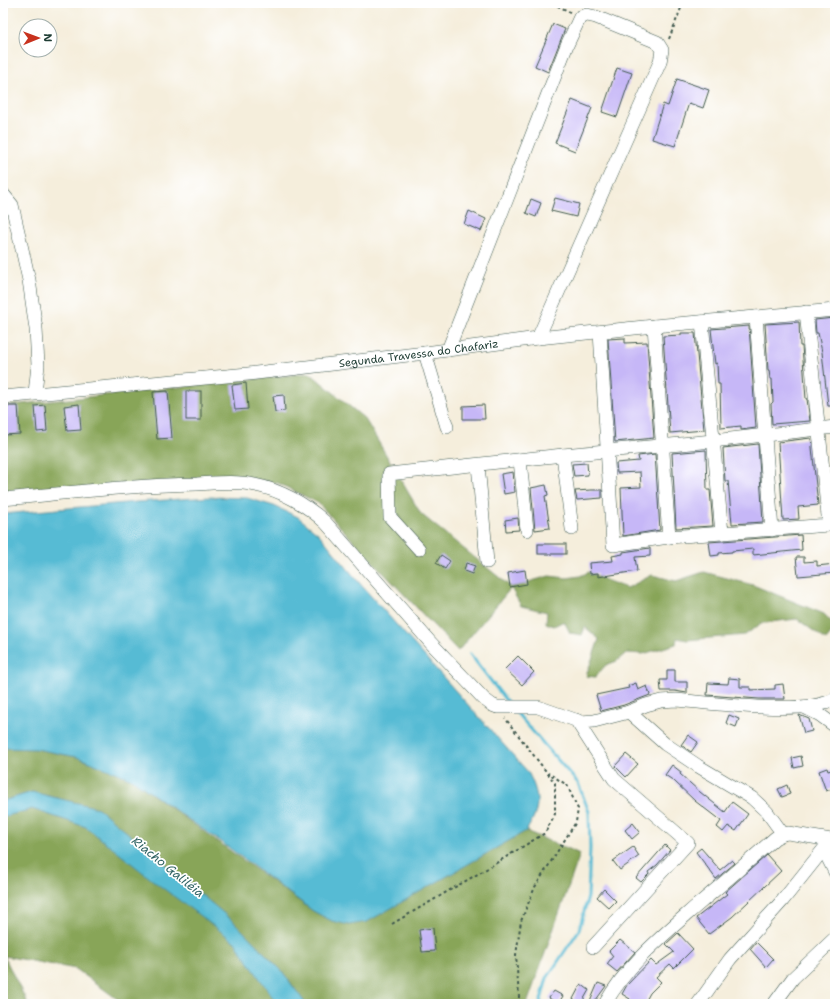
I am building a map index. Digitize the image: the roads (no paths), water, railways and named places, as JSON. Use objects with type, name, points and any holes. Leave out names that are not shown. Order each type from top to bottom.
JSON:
[{"type":"street","points":[[448,350],[567,45],[580,17],[587,15],[604,20],[657,42],[662,50],[660,62],[538,338]]},
{"type":"street","points":[[3,194],[12,205],[29,280],[36,329],[38,365],[35,393]]},
{"type":"street","name":"Segunda Travessa do Chafariz","points":[[3,397],[248,374],[538,338],[835,310]]},
{"type":"street","points":[[600,332],[613,545],[669,537],[832,525],[819,430],[806,312]]},
{"type":"street","points":[[756,317],[772,530]]},
{"type":"street","points":[[702,322],[722,533]]},
{"type":"street","points":[[654,326],[664,446],[669,537]]},
{"type":"street","points":[[425,353],[447,428]]},
{"type":"street","points":[[419,549],[390,517],[389,474],[835,428]]},
{"type":"street","points":[[563,455],[572,529]]},
{"type":"street","points":[[520,460],[527,530]]},
{"type":"street","points":[[478,465],[487,562]]},
{"type":"street","points":[[3,499],[169,484],[236,483],[255,485],[273,490],[304,505],[326,523],[430,642],[492,705],[501,707],[538,707],[581,722],[594,721],[629,712],[661,701],[676,700],[770,707],[804,707],[831,702],[835,699]]},
{"type":"street","points":[[804,707],[820,715],[835,726]]},
{"type":"street","points":[[629,712],[665,744],[698,766],[752,798],[767,812],[783,834]]},
{"type":"street","points":[[576,720],[614,779],[688,843],[593,947]]},
{"type":"street","points":[[604,1004],[635,962],[667,932],[775,838],[788,833],[830,843]]},
{"type":"street","points":[[830,843],[835,872]]},
{"type":"street","points":[[698,1004],[730,959],[783,900],[830,843]]},
{"type":"street","points":[[774,1004],[792,978],[835,938]]},
{"type":"water","points":[[210,497],[247,498],[274,506],[298,517],[319,534],[362,586],[528,772],[535,788],[537,802],[531,823],[526,831],[367,922],[349,925],[332,921],[313,911],[228,847],[130,778],[77,757],[36,749],[3,748],[3,514]]},
{"type":"water","name":"Riacho Galiléia","points":[[32,792],[98,808],[234,922],[281,970],[306,1004],[277,1004],[235,942],[156,883],[86,827],[32,809],[3,817],[3,801]]},
{"type":"waterway","points":[[470,654],[508,703]]},
{"type":"waterway","points":[[514,710],[578,783],[589,812],[590,848],[588,897],[579,930],[547,978],[540,1004]]}]
